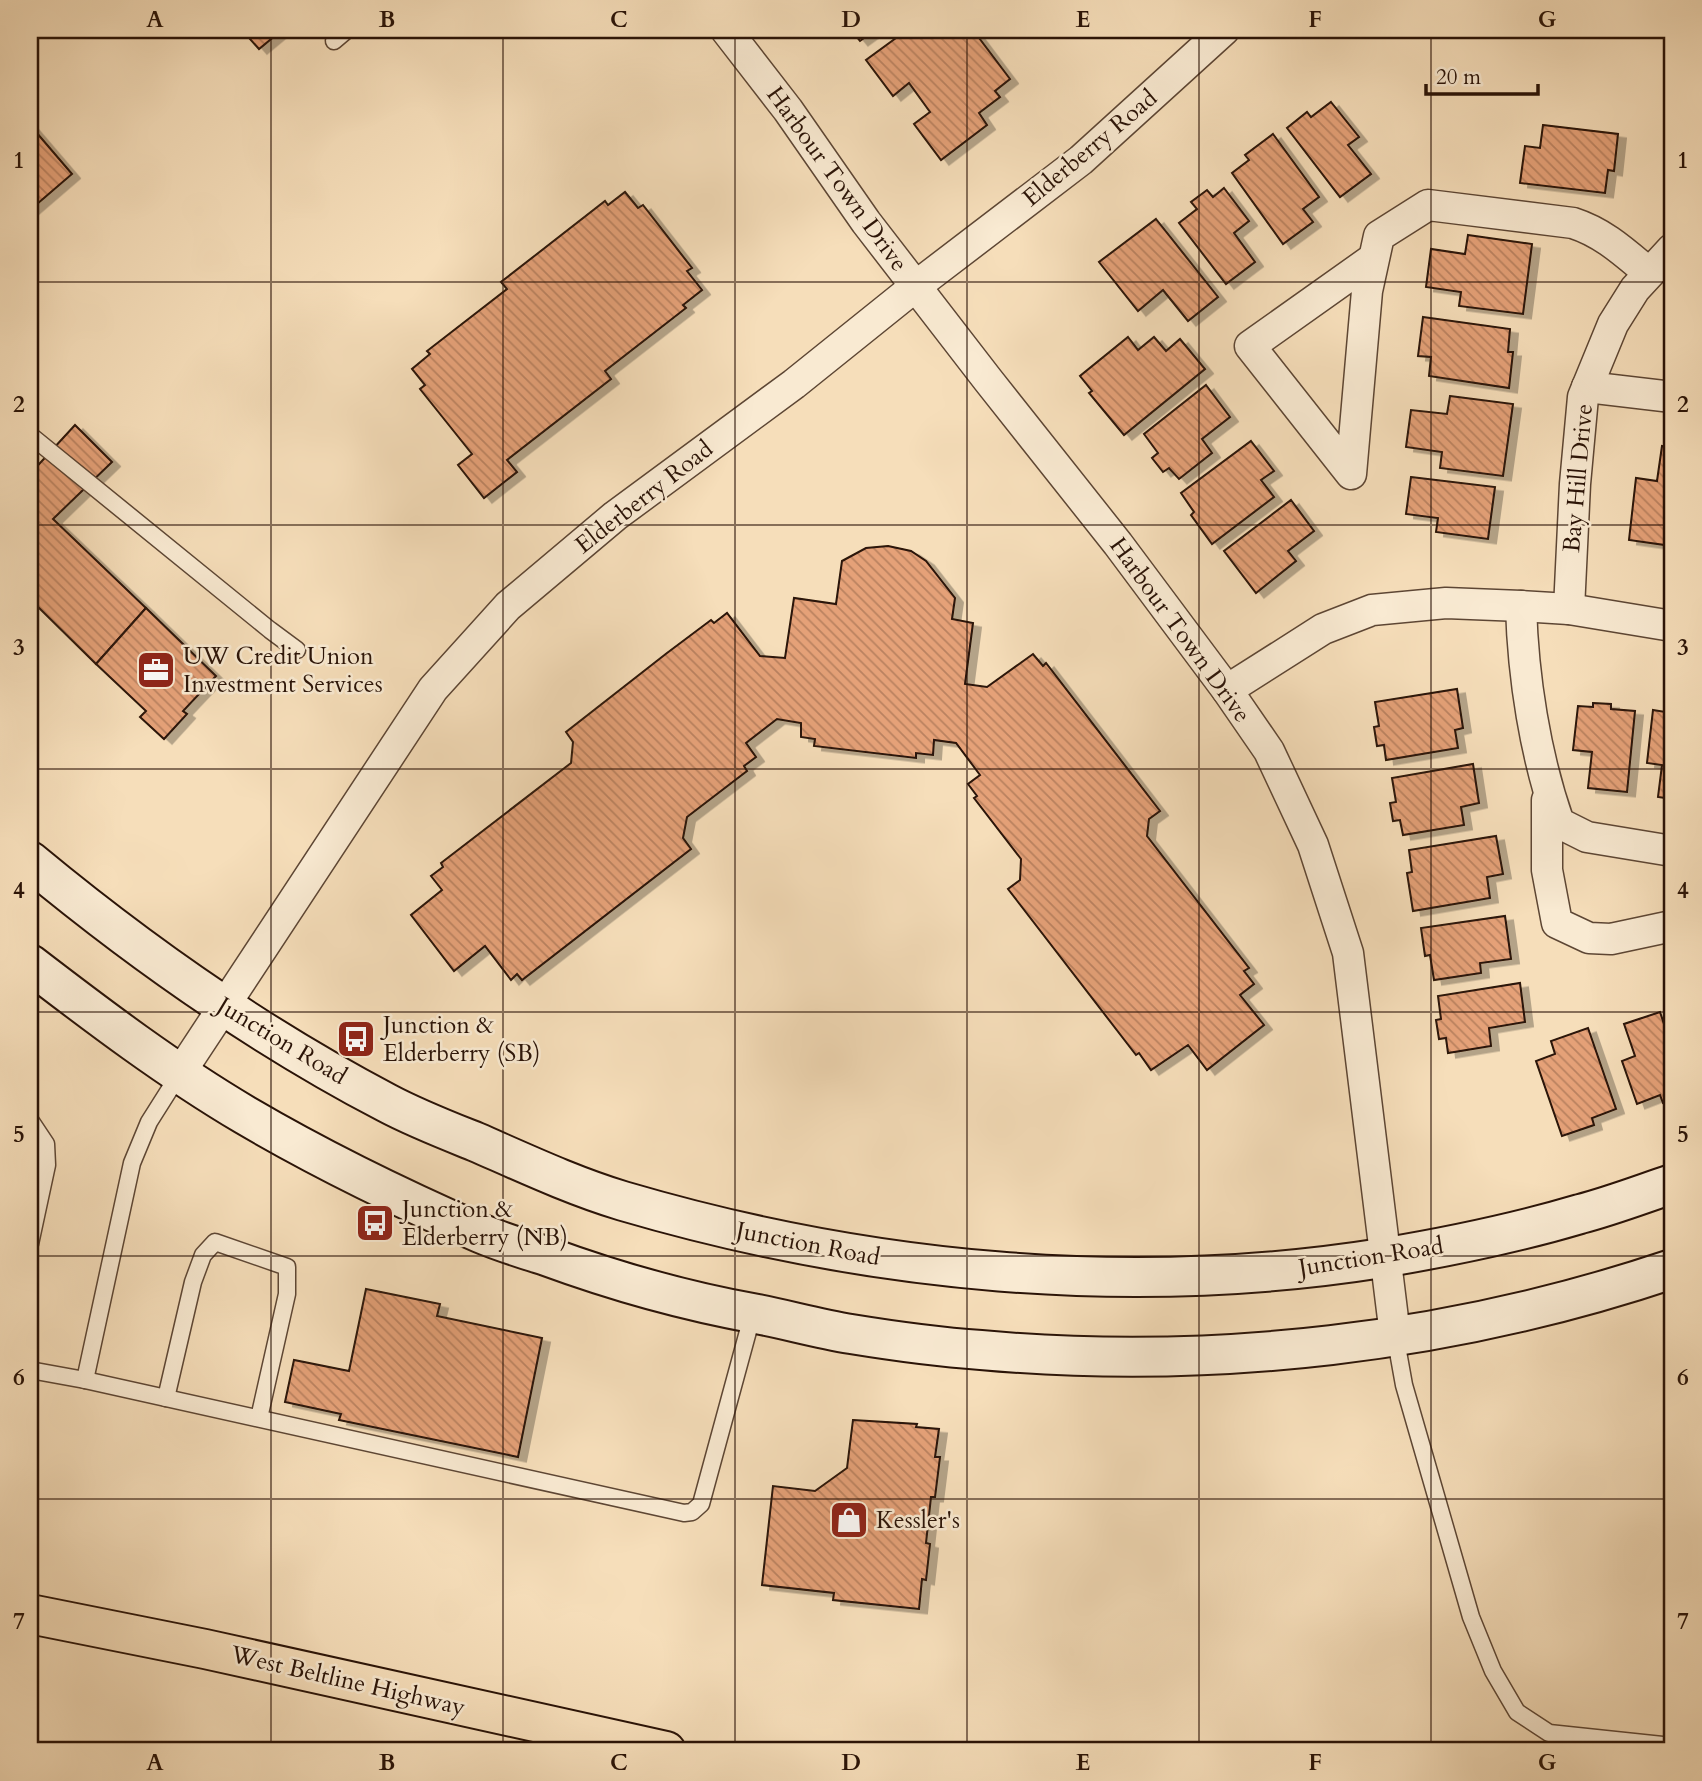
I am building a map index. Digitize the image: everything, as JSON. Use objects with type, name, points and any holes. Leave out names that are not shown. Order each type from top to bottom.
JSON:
[{"type":"highway","name":"West Beltline Highway","points":[[30,1614],[205,1649],[666,1751]]},
{"type":"street","name":"Harbour Town Drive","points":[[726,30],[788,110],[866,222],[1118,544],[1269,751],[1313,845],[1348,953],[1395,1335]]},
{"type":"street","name":"Elderberry Road","points":[[180,1073],[433,689],[508,607],[615,516],[794,384],[916,286],[1081,160],[1224,30]]},
{"type":"street","points":[[1374,258],[1250,346],[1351,474],[1367,291],[1379,236],[1428,205],[1573,223],[1593,229],[1649,274]]},
{"type":"street","name":"Bay Hill Drive","points":[[1569,609],[1575,484],[1583,397],[1613,324],[1635,289],[1672,249]]},
{"type":"street","points":[[1587,387],[1672,397]]},
{"type":"street","points":[[1227,690],[1323,629],[1372,610],[1446,603],[1521,606],[1569,609],[1672,626]]},
{"type":"street","points":[[1521,606],[1522,657],[1547,789],[1559,823],[1587,837],[1672,852]]},
{"type":"street","points":[[1547,789],[1547,870],[1557,923],[1589,938],[1611,939],[1672,926]]},
{"type":"street","name":"Junction Road","points":[[30,861],[94,914],[225,1008],[389,1105],[523,1163],[619,1200],[754,1235],[865,1256],[986,1272],[1154,1276],[1271,1271],[1385,1258],[1501,1234],[1582,1214],[1672,1184]]},
{"type":"street","points":[[30,964],[122,1034],[244,1114],[359,1176],[482,1234],[591,1272],[681,1298],[877,1337],[981,1350],[1098,1357],[1175,1358],[1279,1350],[1395,1335],[1515,1314],[1625,1285],[1672,1269]]},
{"type":"lane","points":[[30,435],[298,650]]},
{"type":"lane","points":[[85,1380],[132,1163],[149,1122],[180,1073]]},
{"type":"lane","points":[[30,1120],[46,1144],[47,1165],[30,1244]]},
{"type":"lane","points":[[166,1398],[193,1282],[203,1255],[215,1242],[287,1267],[288,1294],[259,1418]]},
{"type":"lane","points":[[30,1370],[684,1513],[692,1512],[701,1504],[753,1313]]},
{"type":"lane","points":[[1395,1335],[1404,1385],[1471,1618],[1493,1671],[1517,1712],[1549,1732],[1672,1746]]},
{"type":"building","points":[[242,30],[282,30],[259,49]]},
{"type":"building","points":[[851,30],[875,30],[860,41]]},
{"type":"building","points":[[907,30],[916,30],[921,36],[929,30],[973,30],[1010,79],[995,91],[1000,97],[979,113],[987,125],[941,160],[914,124],[930,112],[909,83],[893,96],[866,60]]},
{"type":"building","points":[[1331,102],[1359,137],[1348,145],[1371,174],[1340,197],[1287,128],[1307,112],[1311,117]]},
{"type":"building","points":[[30,125],[72,174],[30,210]]},
{"type":"building","points":[[1543,125],[1618,134],[1614,171],[1608,170],[1605,193],[1520,183],[1525,146],[1540,148]]},
{"type":"building","points":[[1273,134],[1319,197],[1303,209],[1313,222],[1283,244],[1232,173],[1249,160],[1245,155]]},
{"type":"building","points":[[1224,188],[1249,221],[1234,233],[1255,262],[1226,284],[1179,223],[1197,209],[1191,202],[1207,190],[1213,197]]},
{"type":"building","points":[[625,192],[638,208],[643,205],[692,268],[687,271],[702,290],[683,305],[686,308],[605,371],[611,379],[507,460],[517,472],[484,498],[458,465],[472,454],[420,389],[425,385],[412,369],[430,354],[427,351],[507,289],[501,282],[605,201],[608,205]]},
{"type":"building","points":[[1156,219],[1218,297],[1188,321],[1163,290],[1138,311],[1099,262]]},
{"type":"building","points":[[1468,235],[1532,244],[1523,314],[1459,306],[1461,292],[1426,287],[1431,249],[1465,254]]},
{"type":"building","points":[[1423,317],[1510,329],[1508,352],[1513,352],[1509,388],[1429,376],[1431,357],[1418,356]]},
{"type":"building","points":[[1128,337],[1138,350],[1154,337],[1166,351],[1180,339],[1205,369],[1124,435],[1089,393],[1092,391],[1080,376]]},
{"type":"building","points":[[1206,385],[1230,417],[1202,439],[1212,453],[1179,479],[1169,468],[1163,472],[1152,458],[1158,453],[1144,434]]},
{"type":"building","points":[[1450,396],[1513,404],[1503,476],[1440,468],[1442,452],[1406,447],[1411,410],[1447,414]]},
{"type":"building","points":[[75,425],[112,462],[53,519],[146,608],[96,664],[30,599],[30,474]]},
{"type":"building","points":[[1251,441],[1274,471],[1261,480],[1274,497],[1212,544],[1191,515],[1194,512],[1181,493]]},
{"type":"building","points":[[1662,446],[1672,448],[1672,546],[1629,540],[1636,478],[1657,481]]},
{"type":"building","points":[[1411,477],[1495,487],[1488,539],[1436,532],[1438,518],[1406,514]]},
{"type":"building","points":[[1291,500],[1314,531],[1288,551],[1296,561],[1256,593],[1224,551]]},
{"type":"building","points":[[888,546],[911,551],[926,561],[955,598],[952,619],[973,623],[965,684],[987,687],[1033,654],[1043,666],[1046,663],[1160,811],[1149,819],[1147,836],[1249,968],[1244,971],[1254,984],[1240,995],[1264,1025],[1207,1070],[1188,1045],[1151,1070],[1139,1053],[1136,1055],[1008,889],[1020,880],[1021,859],[974,798],[977,796],[968,784],[980,775],[956,743],[934,740],[933,755],[916,753],[916,758],[814,746],[815,739],[801,737],[801,723],[777,719],[746,743],[756,757],[744,766],[747,771],[687,817],[683,838],[691,849],[522,980],[517,974],[511,980],[485,946],[454,971],[411,915],[442,890],[431,876],[443,867],[441,863],[571,763],[573,742],[566,732],[667,653],[711,620],[714,623],[727,613],[760,656],[785,658],[794,598],[836,604],[842,561],[866,548]]},
{"type":"building","name":"UW Credit Union Investment Services","points":[[146,608],[216,676],[183,711],[187,714],[164,739],[140,717],[146,711],[96,664]]},
{"type":"building","points":[[1457,689],[1463,728],[1455,730],[1458,748],[1386,760],[1384,745],[1377,746],[1374,727],[1379,726],[1375,702]]},
{"type":"building","points":[[1593,703],[1611,704],[1611,709],[1635,711],[1627,792],[1588,788],[1592,752],[1573,750],[1578,706],[1593,707]]},
{"type":"building","points":[[1653,710],[1672,713],[1672,799],[1658,797],[1662,765],[1647,763]]},
{"type":"building","points":[[1473,764],[1479,803],[1461,807],[1464,825],[1403,835],[1400,820],[1393,821],[1390,803],[1396,802],[1392,778]]},
{"type":"building","points":[[1496,836],[1503,874],[1487,877],[1490,898],[1413,911],[1407,873],[1412,872],[1409,850]]},
{"type":"building","points":[[1505,916],[1511,959],[1480,963],[1481,973],[1434,980],[1430,955],[1425,956],[1421,928]]},
{"type":"building","points":[[1520,983],[1525,1022],[1489,1028],[1491,1046],[1448,1053],[1446,1038],[1439,1039],[1436,1020],[1441,1019],[1438,996]]},
{"type":"building","points":[[1660,1012],[1672,1048],[1672,1100],[1663,1103],[1660,1095],[1637,1104],[1622,1061],[1635,1056],[1624,1024]]},
{"type":"building","points":[[1588,1028],[1616,1109],[1592,1118],[1594,1125],[1562,1136],[1536,1061],[1555,1054],[1551,1041]]},
{"type":"building","points":[[366,1289],[440,1304],[437,1316],[542,1338],[518,1457],[339,1420],[341,1414],[285,1402],[294,1360],[349,1371]]},
{"type":"building","name":"Kessler's","points":[[853,1420],[917,1424],[916,1427],[939,1429],[935,1457],[940,1457],[935,1497],[931,1497],[926,1543],[930,1544],[919,1609],[833,1600],[834,1593],[762,1585],[773,1486],[815,1491],[847,1468]]},
{"type":"place","name":"UW Credit Union Investment Services","points":[[156,670]]},
{"type":"place","name":"Junction & Elderberry (SB)","points":[[356,1039]]},
{"type":"place","name":"Junction & Elderberry (NB)","points":[[375,1223]]},
{"type":"place","name":"Kessler's","points":[[849,1520]]}]
